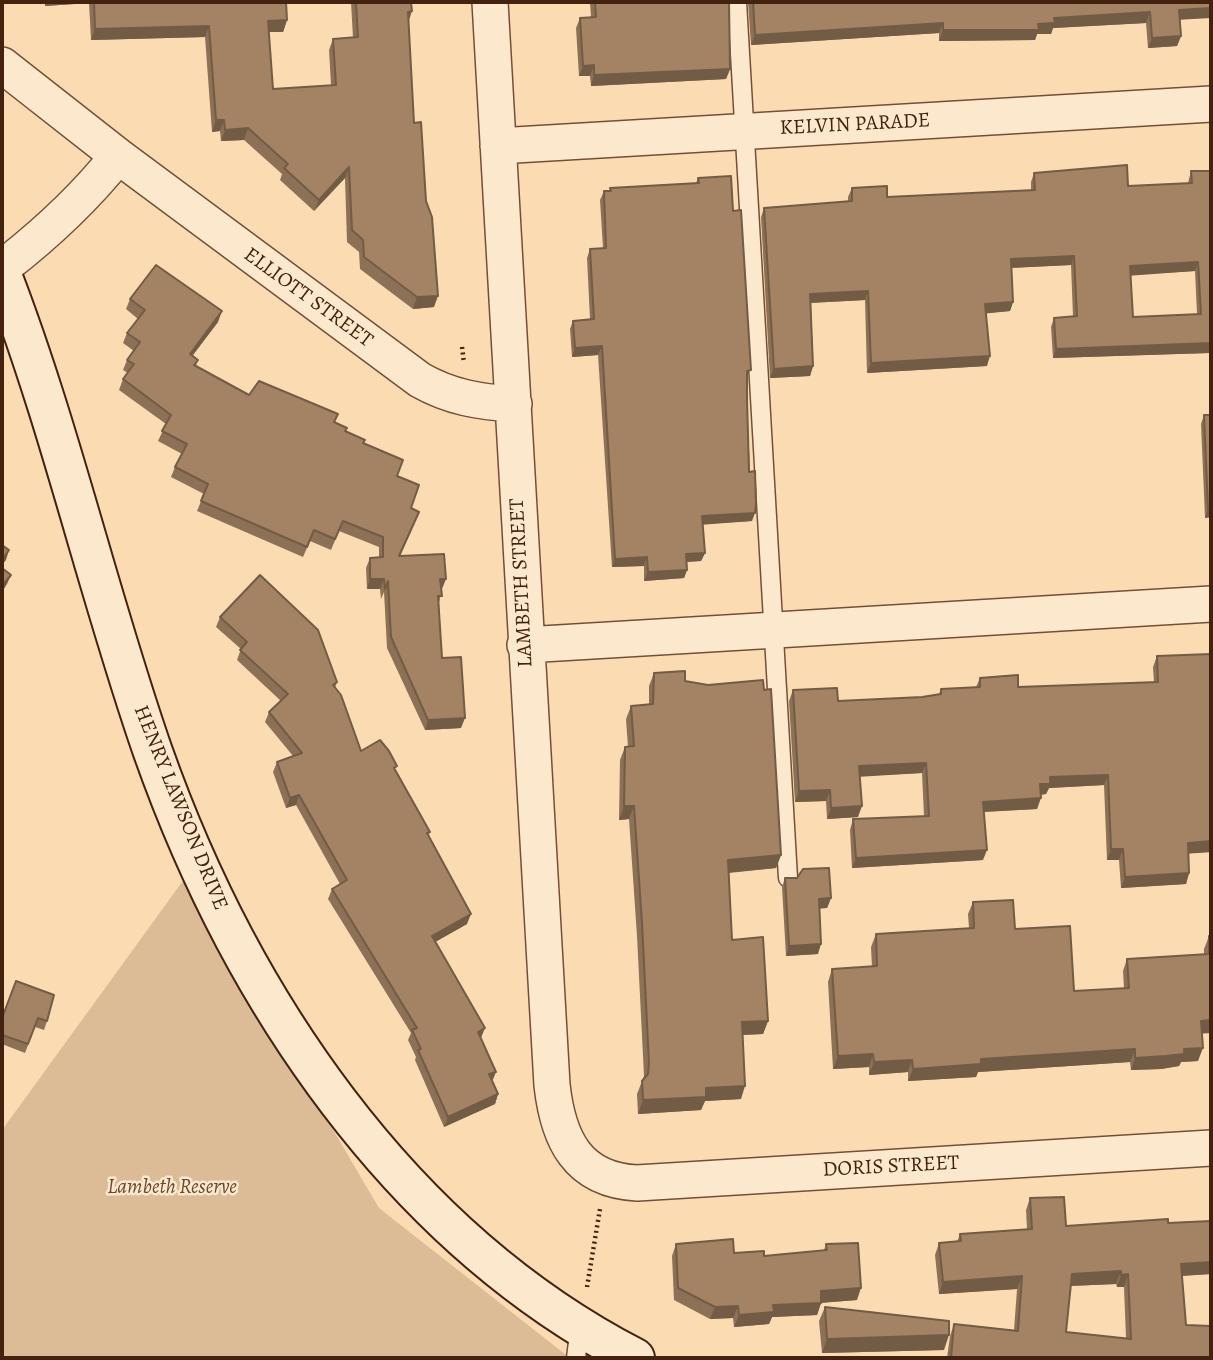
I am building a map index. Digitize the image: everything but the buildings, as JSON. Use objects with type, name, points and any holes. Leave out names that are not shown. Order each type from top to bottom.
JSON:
[{"type":"main road","name":"HENRY LAWSON DRIVE","points":[[2,275],[44,394],[97,579],[155,755],[204,878],[242,953],[291,1033],[339,1103],[408,1183],[578,1342],[635,1358]]},
{"type":"street","name":"LAMBETH STREET","points":[[490,2],[552,1085],[559,1127],[592,1168]]},
{"type":"street","name":"ELLIOTT STREET","points":[[2,65],[118,156],[420,380],[464,399],[514,404]]},
{"type":"street","name":"KELVIN PARADE","points":[[498,146],[1211,104]]},
{"type":"street","points":[[2,268],[47,234],[82,200],[118,156]]},
{"type":"street","points":[[525,645],[1211,604]]},
{"type":"street","name":"DORIS STREET","points":[[592,1168],[619,1182],[637,1183],[1211,1148]]},
{"type":"lane","points":[[737,2],[788,878]]},
{"type":"path","points":[[578,1342],[592,1168]]},
{"type":"green space","name":"Lambeth Reserve","points":[[185,878],[379,1208],[570,1358],[2,1358],[2,1130]]}]
